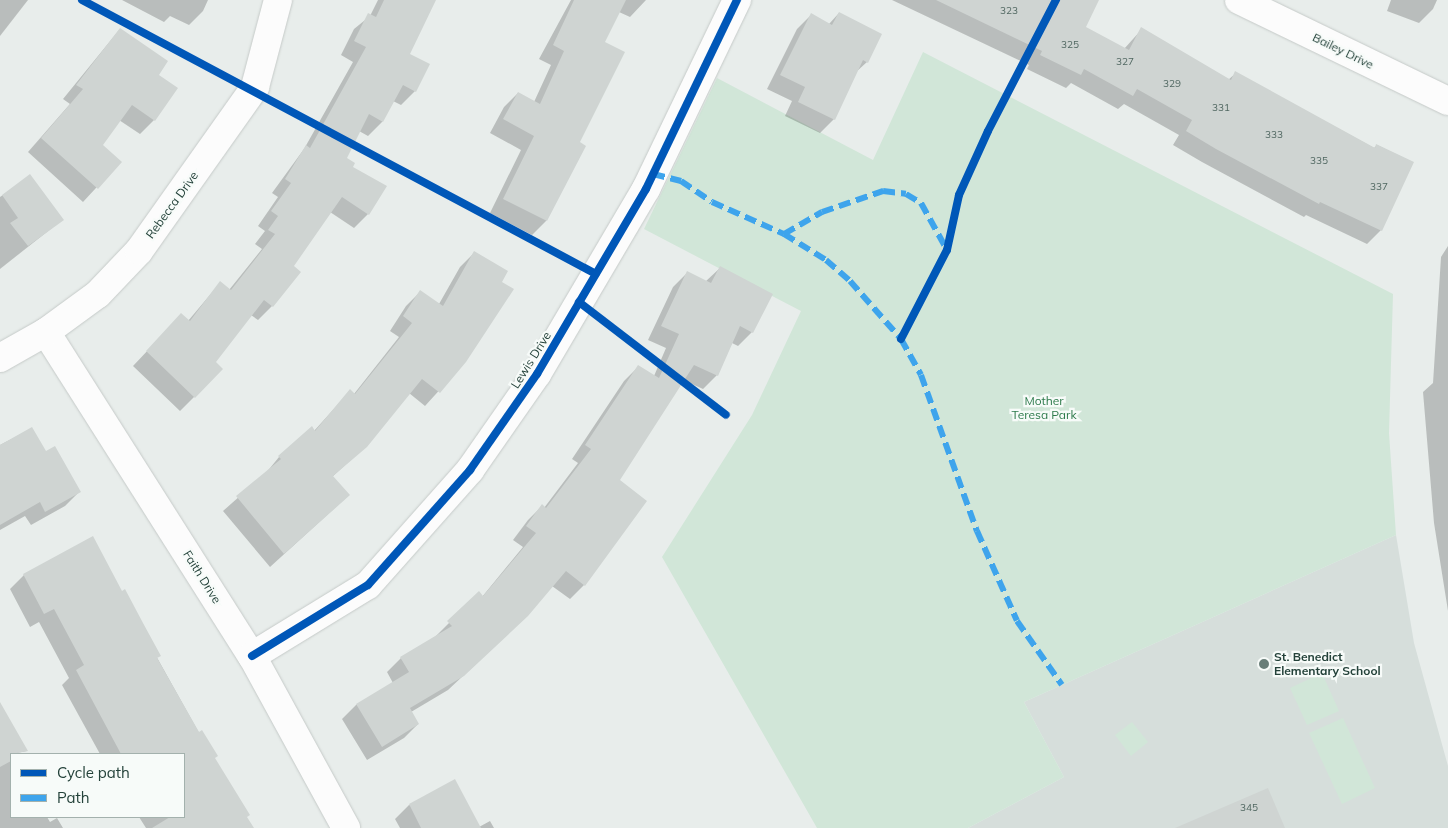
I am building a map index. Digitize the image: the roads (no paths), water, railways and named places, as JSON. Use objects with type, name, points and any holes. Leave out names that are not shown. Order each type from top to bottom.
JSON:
[{"type":"street","name":"Rebecca Drive","points":[[0,358],[46,332],[98,294],[139,250],[188,184],[255,87],[278,0]]},
{"type":"street","name":"Lewis Drive","points":[[252,656],[368,585],[470,470],[537,374],[646,189],[737,0]]},
{"type":"street","name":"Bailey Drive","points":[[1239,0],[1448,101]]},
{"type":"street","name":"Faith Drive","points":[[46,332],[252,656],[346,828]]},
{"type":"place","name":"St. Benedict Elementary School","points":[[1264,664]]},
{"type":"park label","name":"Mother Teresa Park","points":[[1044,408]]}]
